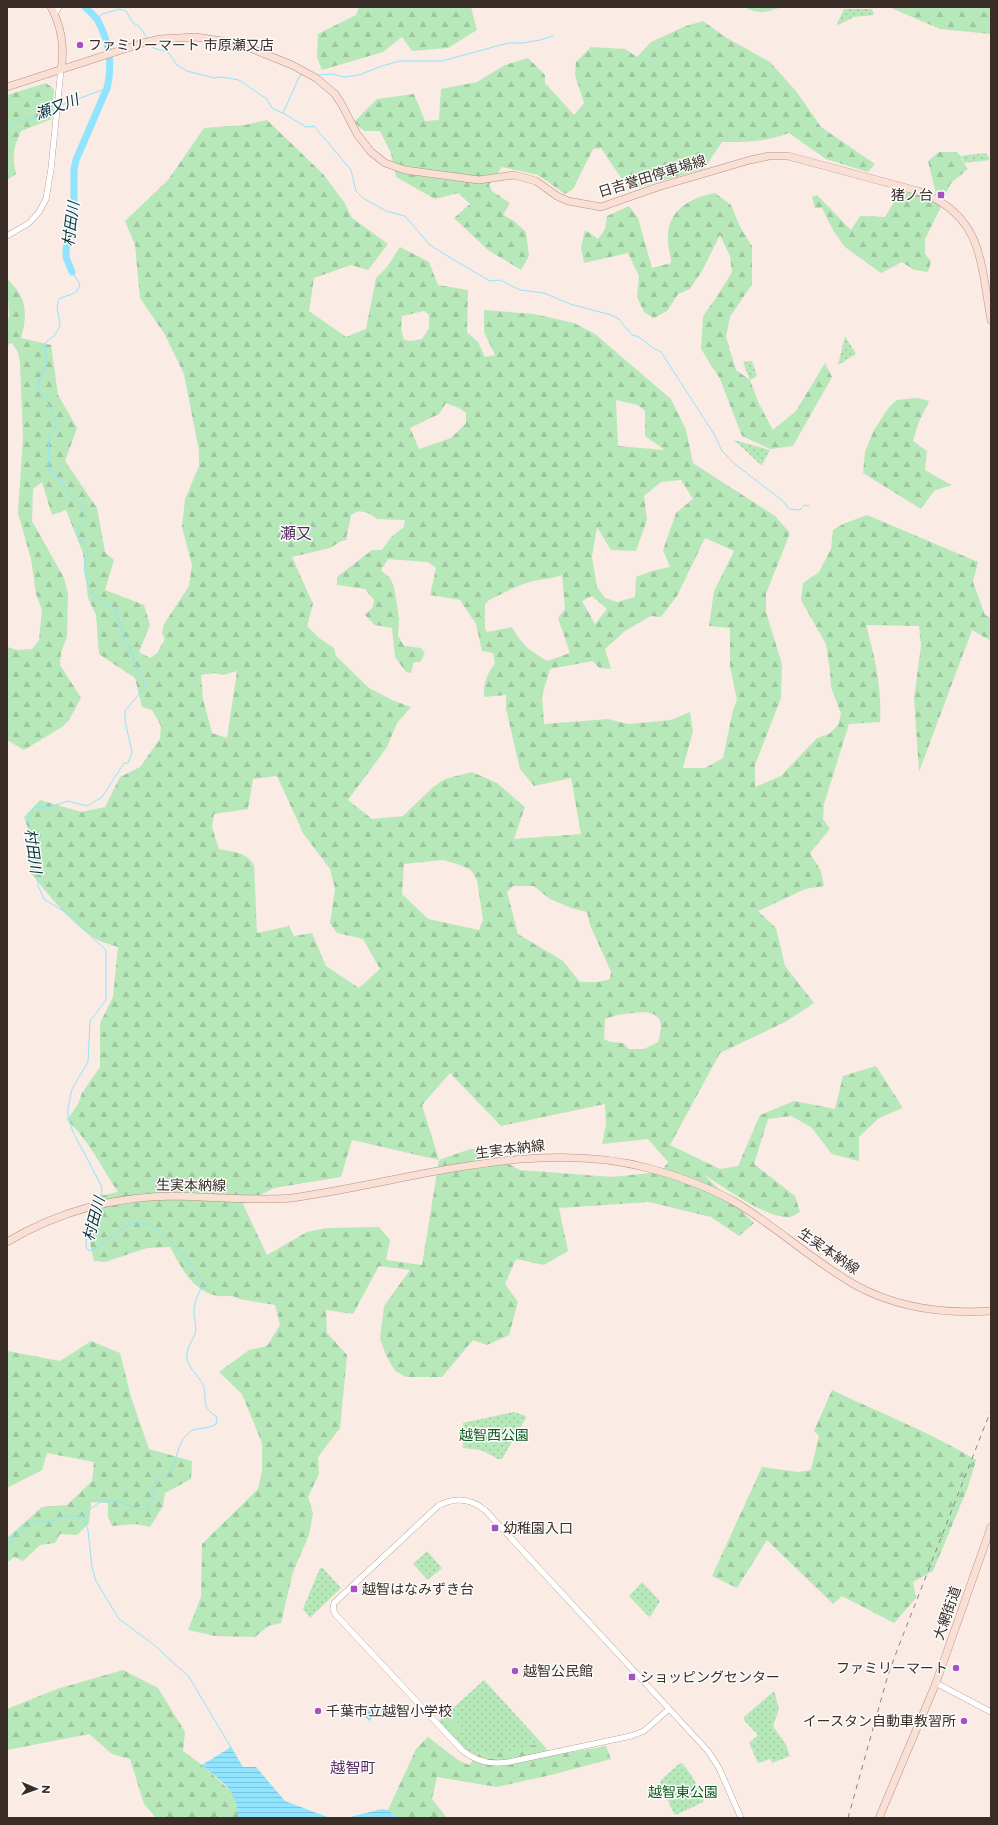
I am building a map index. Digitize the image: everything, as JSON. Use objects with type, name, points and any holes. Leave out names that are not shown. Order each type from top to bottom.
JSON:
[{"type":"main road","points":[[53,10],[63,43],[61,69]]},
{"type":"main road","name":"日吉誉田停車場線","points":[[7,87],[124,48],[160,39],[196,37],[240,44],[292,65],[326,86],[335,94],[364,145],[385,163],[406,170],[479,180],[514,175],[536,181],[557,196],[568,201],[601,207],[658,187],[750,160],[779,156],[804,159],[918,191],[951,208],[970,230],[976,246],[991,320]]},
{"type":"main road","name":"生実本納線","points":[[7,1242],[53,1218],[108,1202],[169,1196],[253,1200],[292,1198],[516,1159],[575,1157],[627,1163],[660,1172],[721,1195],[772,1227],[832,1270],[869,1291],[918,1307],[944,1311],[991,1311]]},
{"type":"main road","name":"大網街道","points":[[879,1818],[936,1683],[991,1527]]},
{"type":"street","points":[[53,10],[59,7]]},
{"type":"street","points":[[7,236],[29,223],[44,205],[49,189],[61,69]]},
{"type":"street","points":[[669,1709],[651,1726],[631,1736],[509,1762],[493,1764],[478,1760],[462,1750],[336,1615],[333,1609],[334,1603],[438,1506],[453,1500],[469,1501],[484,1510],[669,1709],[713,1759],[741,1818]]},
{"type":"street","points":[[936,1683],[991,1712]]},
{"type":"green space","points":[[359,7],[471,7],[477,30],[448,48],[412,51],[402,37],[383,52],[322,70],[317,57],[318,34],[356,15]]},
{"type":"green space","points":[[744,7],[782,7],[758,12]]},
{"type":"green space","points":[[889,7],[991,7],[991,34],[940,29]]},
{"type":"green space","points":[[844,9],[872,9],[874,15],[854,17],[838,25],[837,24]]},
{"type":"green space","points":[[703,21],[725,37],[770,62],[796,91],[821,127],[875,164],[868,172],[826,159],[789,133],[756,141],[722,142],[704,169],[637,188],[627,187],[601,148],[593,149],[573,189],[565,194],[538,175],[502,167],[489,185],[492,191],[510,203],[503,215],[514,221],[526,232],[529,256],[521,270],[488,250],[454,218],[470,204],[458,193],[435,199],[396,177],[391,153],[380,131],[364,131],[354,122],[377,99],[414,94],[425,121],[439,120],[441,89],[477,82],[505,65],[528,58],[545,75],[545,83],[574,115],[584,103],[575,75],[576,62],[591,47],[625,49],[637,57],[651,42],[686,26]]},
{"type":"green space","points":[[46,83],[54,89],[52,119],[21,131],[14,152],[16,174],[7,180],[7,95]]},
{"type":"green space","points":[[267,120],[323,174],[344,202],[352,218],[388,244],[368,270],[351,265],[314,278],[309,311],[346,337],[366,329],[376,278],[387,267],[400,247],[429,262],[438,285],[468,290],[467,332],[478,342],[485,357],[495,355],[484,332],[484,310],[534,314],[574,323],[595,334],[671,399],[686,430],[693,463],[775,516],[790,533],[766,594],[766,612],[782,664],[781,698],[755,765],[755,787],[781,776],[817,738],[829,734],[838,725],[841,714],[831,687],[826,644],[801,600],[803,583],[819,572],[831,549],[833,530],[843,524],[867,515],[978,562],[973,582],[985,615],[991,618],[991,641],[972,630],[919,772],[914,698],[921,646],[919,626],[866,625],[879,685],[880,722],[849,724],[824,804],[823,819],[830,829],[810,853],[821,871],[824,886],[805,889],[758,911],[776,928],[785,966],[814,1003],[787,1021],[720,1053],[670,1145],[720,1169],[738,1166],[760,1115],[794,1101],[835,1109],[843,1076],[876,1066],[903,1108],[879,1118],[859,1137],[859,1161],[832,1154],[811,1127],[791,1116],[768,1119],[754,1164],[795,1196],[800,1212],[789,1217],[768,1213],[745,1201],[703,1174],[754,1223],[739,1236],[711,1217],[649,1202],[559,1208],[568,1251],[544,1265],[516,1259],[505,1284],[518,1302],[509,1335],[487,1345],[473,1340],[442,1377],[406,1377],[395,1371],[386,1355],[380,1339],[384,1306],[410,1270],[379,1266],[353,1314],[326,1310],[327,1333],[347,1355],[340,1428],[318,1457],[319,1474],[308,1497],[313,1513],[309,1535],[293,1572],[281,1623],[268,1626],[255,1637],[215,1636],[188,1630],[201,1597],[202,1544],[258,1489],[262,1471],[262,1443],[242,1394],[219,1372],[249,1350],[267,1346],[280,1325],[275,1305],[239,1299],[231,1296],[209,1294],[189,1278],[170,1247],[147,1248],[105,1262],[94,1261],[90,1243],[95,1197],[118,1192],[88,1144],[67,1120],[78,1104],[82,1093],[100,1067],[100,1023],[113,997],[118,947],[98,940],[78,925],[60,908],[29,871],[34,845],[24,817],[40,800],[81,812],[105,807],[120,777],[140,767],[160,739],[161,726],[152,710],[142,707],[135,678],[99,654],[96,615],[88,598],[83,553],[66,510],[52,515],[42,482],[33,489],[32,521],[64,578],[68,594],[67,637],[61,652],[60,665],[81,698],[69,720],[62,727],[24,750],[7,740],[7,647],[18,650],[32,649],[39,640],[42,610],[36,594],[31,559],[18,513],[23,436],[20,363],[18,352],[12,343],[7,345],[7,324],[9,316],[7,279],[19,292],[24,306],[25,321],[21,338],[51,345],[58,395],[77,428],[65,461],[97,508],[105,552],[114,560],[105,590],[144,605],[150,625],[139,652],[150,658],[157,653],[165,639],[162,633],[164,624],[189,586],[192,565],[182,527],[185,499],[199,466],[199,451],[184,374],[165,335],[140,298],[135,245],[125,221],[168,180],[204,128],[245,125]],"holes":[[[424,311],[429,315],[429,328],[422,339],[411,341],[404,340],[401,329],[402,316]],[[616,400],[638,405],[645,411],[645,436],[665,450],[618,446]],[[446,403],[459,408],[466,413],[466,423],[451,438],[419,449],[410,428],[439,414]],[[681,480],[693,499],[676,513],[663,550],[670,567],[652,571],[636,577],[635,597],[617,602],[605,598],[597,587],[592,557],[597,527],[611,550],[636,551],[647,520],[644,496],[661,482]],[[359,511],[368,513],[377,519],[405,520],[404,527],[391,537],[382,550],[372,550],[337,577],[337,585],[365,589],[374,600],[373,607],[365,615],[375,625],[392,628],[395,657],[406,672],[411,673],[414,662],[420,662],[425,653],[421,648],[404,646],[398,636],[399,618],[394,587],[390,578],[381,570],[388,559],[428,562],[436,568],[430,595],[460,600],[476,624],[482,651],[493,653],[495,663],[486,679],[484,697],[506,695],[506,709],[520,769],[534,786],[571,778],[581,834],[514,839],[525,807],[497,783],[472,772],[445,779],[432,788],[403,816],[372,819],[348,800],[387,747],[397,723],[411,707],[392,700],[369,688],[336,656],[334,648],[319,638],[307,626],[313,604],[292,557],[330,548],[341,541],[346,540],[351,515]],[[705,538],[734,551],[714,591],[709,626],[730,628],[730,667],[737,700],[733,710],[723,758],[705,768],[683,768],[693,731],[690,712],[671,720],[628,724],[608,719],[544,724],[542,696],[550,669],[593,661],[599,668],[611,669],[605,649],[625,631],[651,616],[661,617],[677,596]],[[562,575],[565,609],[558,618],[570,653],[547,661],[526,647],[512,627],[487,632],[485,629],[485,604],[489,600],[527,583]],[[592,596],[607,609],[595,624],[582,601]],[[237,671],[227,738],[212,733],[203,699],[201,675],[214,673],[223,675]],[[277,776],[303,833],[330,869],[335,889],[330,923],[337,933],[363,939],[380,969],[359,988],[326,966],[312,933],[294,936],[289,926],[257,933],[254,865],[247,857],[243,855],[219,849],[212,827],[214,814],[248,809],[253,779]],[[443,860],[471,870],[477,880],[483,920],[479,930],[428,919],[402,894],[404,864]],[[513,886],[534,886],[550,899],[571,908],[587,912],[590,925],[611,972],[610,979],[598,982],[580,982],[563,961],[518,934],[507,892]],[[642,1012],[654,1015],[658,1017],[660,1021],[661,1030],[658,1042],[644,1049],[629,1049],[623,1043],[611,1042],[604,1039],[605,1019],[617,1015]],[[450,1073],[501,1126],[605,1104],[606,1124],[602,1144],[648,1139],[668,1162],[658,1176],[660,1172],[612,1177],[520,1170],[481,1149],[470,1149],[439,1160],[422,1105]],[[352,1140],[439,1160],[422,1265],[386,1260],[390,1240],[379,1227],[326,1228],[307,1232],[267,1255],[243,1204],[274,1188],[341,1177]]]},
{"type":"green space","points":[[939,152],[957,152],[968,169],[951,183],[945,195],[936,194],[928,161]]},
{"type":"green space","points":[[985,153],[989,157],[989,160],[965,163],[960,156]]},
{"type":"green space","points":[[902,189],[942,205],[925,239],[925,254],[931,261],[928,272],[914,270],[902,262],[881,273],[845,247],[834,232],[822,208],[815,208],[812,197],[817,195],[851,230],[860,216],[885,217]]},
{"type":"green space","points":[[715,193],[731,205],[740,227],[752,246],[752,284],[730,317],[726,337],[736,370],[750,380],[759,404],[773,430],[796,411],[825,363],[832,377],[793,446],[770,449],[742,436],[720,379],[701,349],[703,316],[732,272],[730,256],[720,235],[702,271],[690,289],[678,294],[667,311],[654,318],[644,312],[637,297],[639,276],[628,253],[584,263],[581,248],[585,230],[598,239],[605,229],[607,216],[629,206],[638,218],[652,268],[671,263],[668,244],[668,231],[675,214],[688,202],[705,195]]},
{"type":"green space","points":[[845,336],[856,354],[838,365]]},
{"type":"green space","points":[[752,361],[757,376],[750,380],[743,362]]},
{"type":"green space","points":[[918,398],[929,401],[918,424],[913,441],[927,451],[925,470],[951,485],[934,491],[921,509],[863,473],[865,452],[874,430],[889,407],[897,400]]},
{"type":"green space","points":[[734,440],[770,450],[762,465],[761,465]]},
{"type":"green space","points":[[91,1341],[120,1353],[131,1397],[149,1449],[192,1461],[191,1479],[165,1493],[163,1506],[150,1527],[136,1524],[112,1526],[108,1517],[108,1503],[91,1502],[89,1523],[77,1535],[60,1534],[55,1543],[40,1545],[23,1561],[14,1557],[7,1563],[7,1538],[42,1507],[67,1505],[92,1481],[94,1462],[47,1453],[42,1470],[7,1488],[7,1351],[60,1361]]},
{"type":"green space","points":[[832,1390],[923,1432],[976,1460],[968,1487],[933,1571],[913,1582],[916,1598],[894,1623],[842,1596],[833,1604],[767,1540],[737,1588],[712,1576],[762,1467],[798,1472],[811,1470],[819,1436],[814,1431]]},
{"type":"green space","name":"越智西公園","points":[[514,1412],[526,1416],[526,1418],[502,1459],[498,1459],[481,1450],[463,1448],[463,1423]]},
{"type":"green space","points":[[427,1551],[442,1568],[428,1580],[413,1564]]},
{"type":"green space","points":[[320,1568],[323,1568],[341,1588],[310,1618],[303,1609]]},
{"type":"green space","points":[[642,1582],[660,1601],[650,1617],[629,1596]]},
{"type":"green space","points":[[123,1670],[158,1688],[185,1732],[183,1751],[202,1765],[234,1794],[238,1806],[238,1818],[156,1818],[144,1804],[130,1759],[112,1754],[89,1734],[7,1750],[7,1709],[57,1689]]},
{"type":"green space","points":[[484,1680],[546,1748],[546,1751],[486,1760],[463,1748],[438,1722]]},
{"type":"green space","points":[[774,1691],[779,1709],[773,1726],[785,1743],[790,1756],[772,1763],[770,1759],[758,1763],[749,1743],[758,1735],[744,1720],[744,1717]]},
{"type":"green space","points":[[451,1713],[465,1730],[457,1738],[442,1721]]},
{"type":"green space","points":[[428,1737],[458,1760],[469,1765],[481,1752],[493,1754],[538,1744],[555,1755],[606,1746],[611,1759],[551,1775],[497,1787],[437,1777],[432,1799],[447,1818],[399,1818],[388,1810],[416,1749]]},
{"type":"green space","name":"越智東公園","points":[[680,1763],[682,1763],[692,1776],[704,1800],[703,1802],[676,1815],[674,1814],[660,1783],[661,1780]]},
{"type":"water","points":[[375,1704],[381,1710],[369,1721],[364,1715]]},
{"type":"water","points":[[231,1747],[243,1767],[256,1767],[285,1801],[330,1818],[238,1818],[235,1800],[228,1787],[202,1765]]},
{"type":"water","points":[[382,1809],[388,1810],[399,1818],[346,1818]]},
{"type":"waterway","name":"村田川","points":[[72,272],[66,257],[66,251],[74,200],[74,169],[76,160],[107,88],[110,71],[109,54],[102,29],[94,15],[85,7]]},
{"type":"waterway","points":[[97,20],[102,14],[120,9],[126,11],[133,23],[139,26],[148,39]]},
{"type":"waterway","points":[[318,75],[332,74],[344,77],[359,75],[400,61],[442,61],[508,43],[523,43],[553,36]]},
{"type":"waterway","points":[[152,45],[153,48],[168,52],[177,65],[187,71],[214,78],[221,77],[239,80],[267,99],[272,108],[306,127],[314,126],[351,170],[356,191],[363,198],[386,211],[405,216],[430,245],[454,260],[490,281],[500,280],[520,290],[544,293],[570,304],[611,315],[619,319],[632,335],[639,337],[653,348],[661,352],[714,434],[722,451],[736,465],[783,501],[789,509],[800,510],[804,505],[809,506]]},
{"type":"waterway","points":[[283,113],[300,75],[303,75]]},
{"type":"waterway","name":"瀬又川","points":[[59,106],[107,88]]},
{"type":"waterway","name":"瀬又川","points":[[7,127],[16,122],[35,118],[54,109]]},
{"type":"waterway","name":"村田川","points":[[72,272],[80,284],[79,288],[75,293],[59,299],[57,307],[60,324],[59,328],[54,336],[46,342],[44,347],[47,363],[38,382],[39,389],[56,419],[56,425],[49,437],[48,468],[63,483],[69,495],[85,508],[85,512],[77,532],[78,538],[87,548],[88,553],[84,567],[86,579],[94,596],[116,610],[125,641],[131,650],[135,664],[144,681],[144,688],[125,711],[125,721],[132,752],[128,763],[124,763],[102,797],[87,806],[68,801],[53,806],[34,807],[28,818],[35,851],[32,867],[38,878],[38,886],[44,899],[75,918],[82,928],[106,950],[106,1000],[90,1021],[88,1062],[72,1089],[68,1108],[68,1117],[73,1132],[101,1185],[102,1189],[100,1202]]},
{"type":"waterway","name":"村田川","points":[[7,1547],[21,1530],[30,1524],[38,1521],[53,1521],[63,1516],[82,1516],[102,1500],[122,1503],[138,1509],[145,1509],[150,1505],[156,1480],[172,1471],[178,1449],[187,1434],[191,1431],[216,1424],[217,1417],[209,1410],[206,1404],[203,1384],[190,1367],[187,1359],[188,1349],[196,1331],[194,1312],[195,1305],[204,1283],[170,1240],[150,1225],[140,1222],[131,1224],[101,1245],[89,1251],[86,1247],[88,1232],[98,1209]]},
{"type":"waterway","points":[[83,1516],[88,1530],[92,1567],[96,1581],[119,1619],[153,1644],[189,1677],[236,1756]]},
{"type":"railway","points":[[848,1818],[888,1675],[991,1410]]},
{"type":"place","name":"ファミリーマート 市原瀬又店","points":[[80,45]]},
{"type":"place","name":"猪ノ台","points":[[941,195]]},
{"type":"place","name":"幼稚園入口","points":[[495,1528]]},
{"type":"place","name":"越智はなみずき台","points":[[354,1589]]},
{"type":"place","name":"ファミリーマート","points":[[956,1668]]},
{"type":"place","name":"越智公民館","points":[[515,1671]]},
{"type":"place","name":"ショッピングセンター","points":[[632,1677]]},
{"type":"place","name":"千葉市立越智小学校","points":[[318,1711]]},
{"type":"place","name":"イースタン自動車教習所","points":[[964,1721]]},
{"type":"district","name":"瀬又","points":[[296,533]]},
{"type":"district","name":"越智町","points":[[353,1768]]}]
